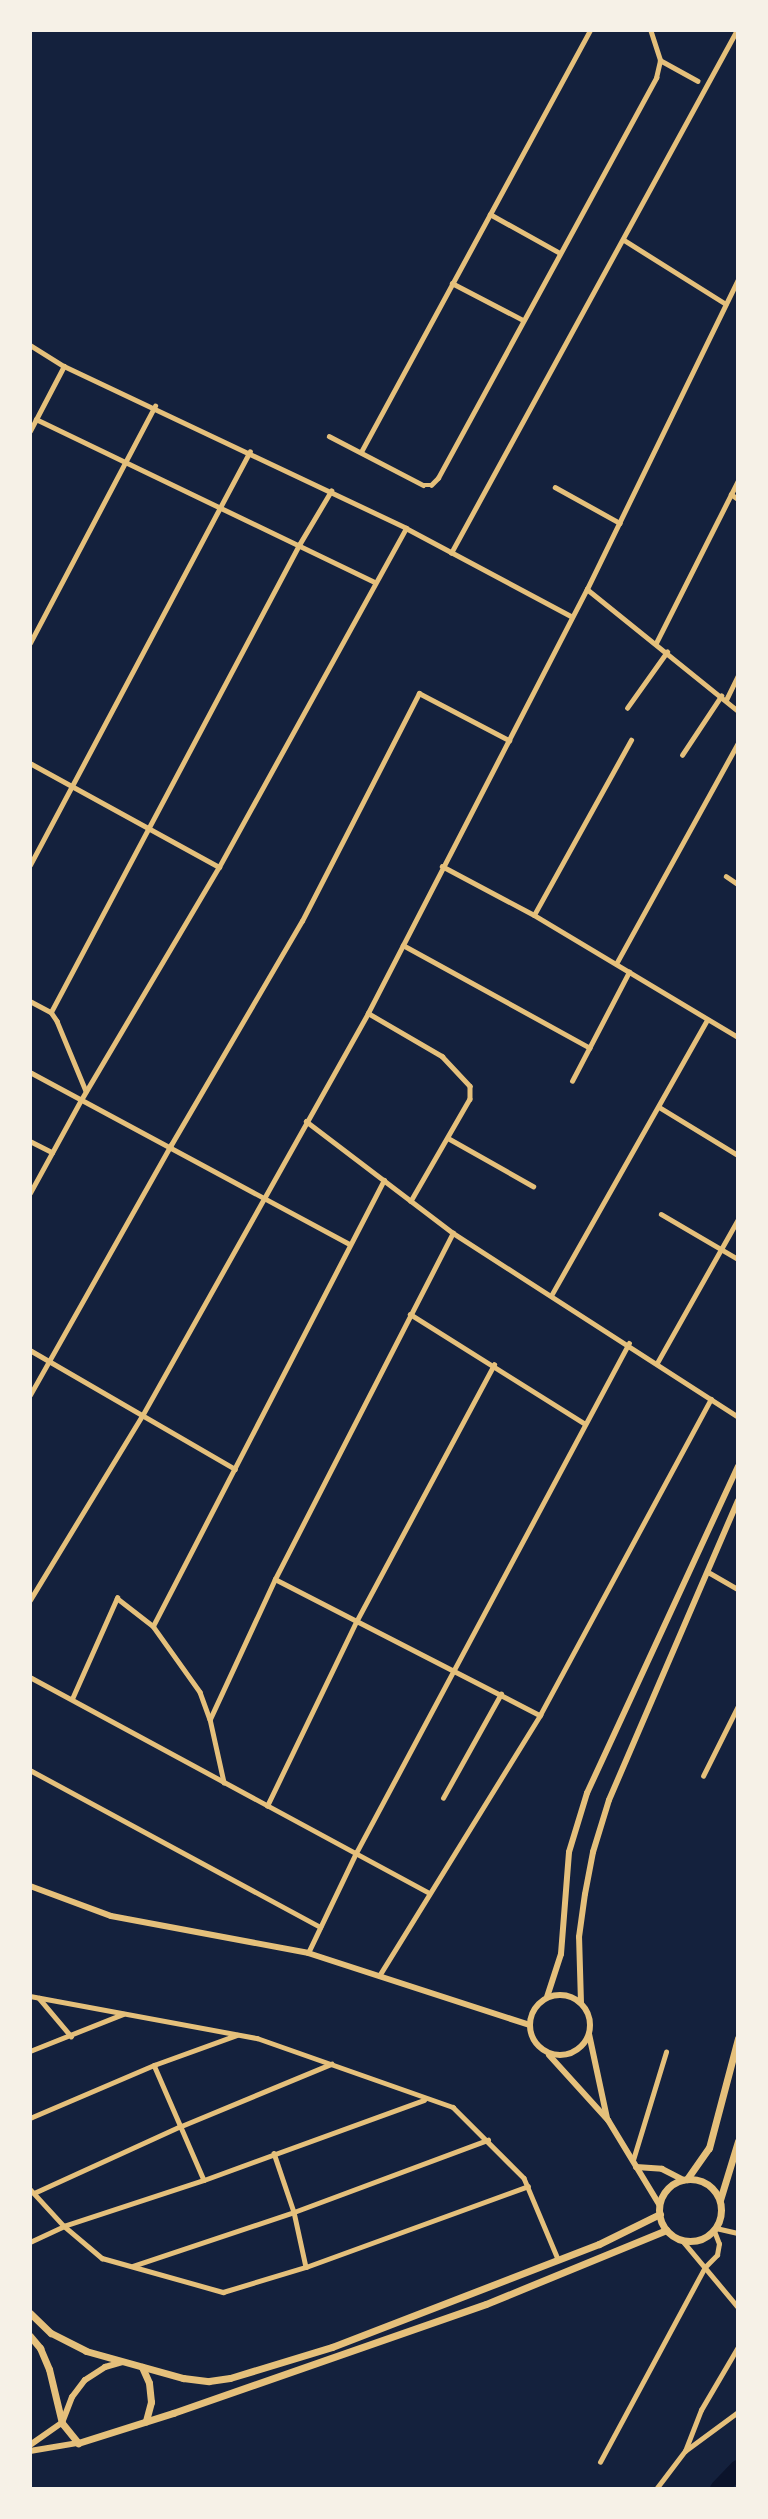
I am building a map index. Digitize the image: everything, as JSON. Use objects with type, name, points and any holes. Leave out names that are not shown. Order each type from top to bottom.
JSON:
[{"type":"main road","points":[[685,2180],[711,2187],[722,2210],[715,2229],[694,2241],[682,2240],[666,2230],[660,2210],[666,2191],[685,2180],[709,2148],[738,2038]]},
{"type":"main road","points":[[720,2201],[738,2141]]},
{"type":"main road","points":[[30,2313],[51,2333],[86,2351],[142,2367],[209,2381],[230,2378],[332,2347],[599,2245],[660,2210]]},
{"type":"main road","points":[[30,2336],[40,2348],[49,2370],[62,2423],[78,2443],[486,2304],[666,2230]]},
{"type":"main road","points":[[142,2367],[149,2383],[151,2402],[146,2420]]},
{"type":"street","points":[[361,452],[590,30]]},
{"type":"street","points":[[329,436],[423,485],[431,485],[656,78],[660,60],[650,30]]},
{"type":"street","points":[[451,553],[737,30]]},
{"type":"street","points":[[660,60],[698,81]]},
{"type":"street","points":[[490,214],[560,253]]},
{"type":"street","points":[[624,240],[726,304]]},
{"type":"street","points":[[30,1600],[142,1416],[263,1195],[368,1013],[587,589],[726,304],[736,289],[738,279]]},
{"type":"street","points":[[453,283],[523,320]]},
{"type":"street","points":[[30,345],[64,366],[155,406],[406,528],[571,616]]},
{"type":"street","points":[[30,430],[64,366]]},
{"type":"street","points":[[30,643],[155,406]]},
{"type":"street","points":[[36,419],[375,582]]},
{"type":"street","points":[[30,865],[222,510],[250,452]]},
{"type":"street","points":[[656,643],[738,481]]},
{"type":"street","points":[[555,487],[620,523]]},
{"type":"street","points":[[51,1012],[299,545],[331,491]]},
{"type":"street","points":[[731,494],[738,499]]},
{"type":"street","points":[[30,1193],[81,1100],[219,867],[406,528]]},
{"type":"street","points":[[587,589],[738,711]]},
{"type":"street","points":[[627,708],[667,652]]},
{"type":"street","points":[[682,755],[738,675]]},
{"type":"street","points":[[30,1395],[171,1145],[302,921],[419,693],[509,740]]},
{"type":"street","points":[[534,915],[631,740]]},
{"type":"street","points":[[615,964],[738,743]]},
{"type":"street","points":[[30,763],[219,867]]},
{"type":"street","points":[[442,866],[534,915],[738,1037]]},
{"type":"street","points":[[726,876],[738,884]]},
{"type":"street","points":[[403,945],[590,1048]]},
{"type":"street","points":[[572,1081],[629,972]]},
{"type":"street","points":[[30,1001],[51,1012],[57,1021],[86,1092]]},
{"type":"street","points":[[368,1013],[442,1056],[470,1086],[470,1099],[411,1202]]},
{"type":"street","points":[[552,1294],[707,1020]]},
{"type":"street","points":[[30,1072],[171,1145],[350,1244]]},
{"type":"street","points":[[659,1107],[738,1155]]},
{"type":"street","points":[[306,1121],[453,1233],[629,1343],[738,1417]]},
{"type":"street","points":[[448,1138],[533,1186]]},
{"type":"street","points":[[30,1141],[52,1152]]},
{"type":"street","points":[[153,1626],[384,1180]]},
{"type":"street","points":[[661,1214],[738,1259]]},
{"type":"street","points":[[657,1363],[738,1219]]},
{"type":"street","points":[[210,1719],[275,1579],[453,1233]]},
{"type":"street","points":[[410,1314],[584,1423]]},
{"type":"street","points":[[308,1953],[356,1853],[629,1343]]},
{"type":"street","points":[[30,1350],[235,1469]]},
{"type":"street","points":[[267,1806],[356,1622],[494,1365]]},
{"type":"street","points":[[378,1977],[540,1716],[711,1399]]},
{"type":"street","points":[[589,2035],[583,2046],[573,2053],[560,2056],[538,2047],[529,2025],[531,2013],[547,1997],[561,1954],[569,1852],[587,1793],[738,1466]]},
{"type":"street","points":[[581,2003],[579,1937],[593,1852],[609,1800],[738,1506]]},
{"type":"street","points":[[710,1573],[738,1589]]},
{"type":"street","points":[[275,1579],[454,1669],[540,1716]]},
{"type":"street","points":[[72,1699],[117,1598],[153,1626],[200,1692],[210,1719],[225,1783]]},
{"type":"street","points":[[30,1677],[429,1893]]},
{"type":"street","points":[[443,1797],[501,1694]]},
{"type":"street","points":[[703,1776],[738,1706]]},
{"type":"street","points":[[30,1770],[320,1927]]},
{"type":"street","points":[[30,1886],[111,1916],[308,1953],[529,2025]]},
{"type":"street","points":[[547,1997],[559,1994],[581,2003],[588,2012],[589,2035],[608,2120]]},
{"type":"street","points":[[30,1996],[257,2038],[459,2111],[524,2178],[558,2259]]},
{"type":"street","points":[[38,1998],[71,2036]]},
{"type":"street","points":[[30,2051],[125,2014]]},
{"type":"street","points":[[30,2118],[154,2065],[238,2034]]},
{"type":"street","points":[[634,2163],[666,2052]]},
{"type":"street","points":[[548,2053],[608,2120],[660,2210]]},
{"type":"street","points":[[331,2064],[32,2191],[64,2226],[102,2258],[223,2292],[306,2267],[528,2186]]},
{"type":"street","points":[[154,2065],[204,2180]]},
{"type":"street","points":[[30,2242],[64,2226],[204,2180],[425,2099]]},
{"type":"street","points":[[132,2266],[294,2212],[488,2140]]},
{"type":"street","points":[[274,2153],[294,2212],[306,2267]]},
{"type":"street","points":[[634,2163],[662,2169],[685,2180]]},
{"type":"street","points":[[600,2462],[705,2267],[717,2255],[719,2244],[715,2229],[738,2233]]},
{"type":"street","points":[[682,2240],[738,2307]]},
{"type":"street","points":[[656,2489],[685,2451],[701,2410],[738,2347]]},
{"type":"street","points":[[30,2445],[62,2423],[72,2397],[85,2380],[104,2367],[123,2361]]},
{"type":"street","points":[[685,2451],[738,2412]]},
{"type":"street","points":[[30,2451],[78,2443]]},
{"type":"waterway","points":[[719,2489],[738,2469]]}]
